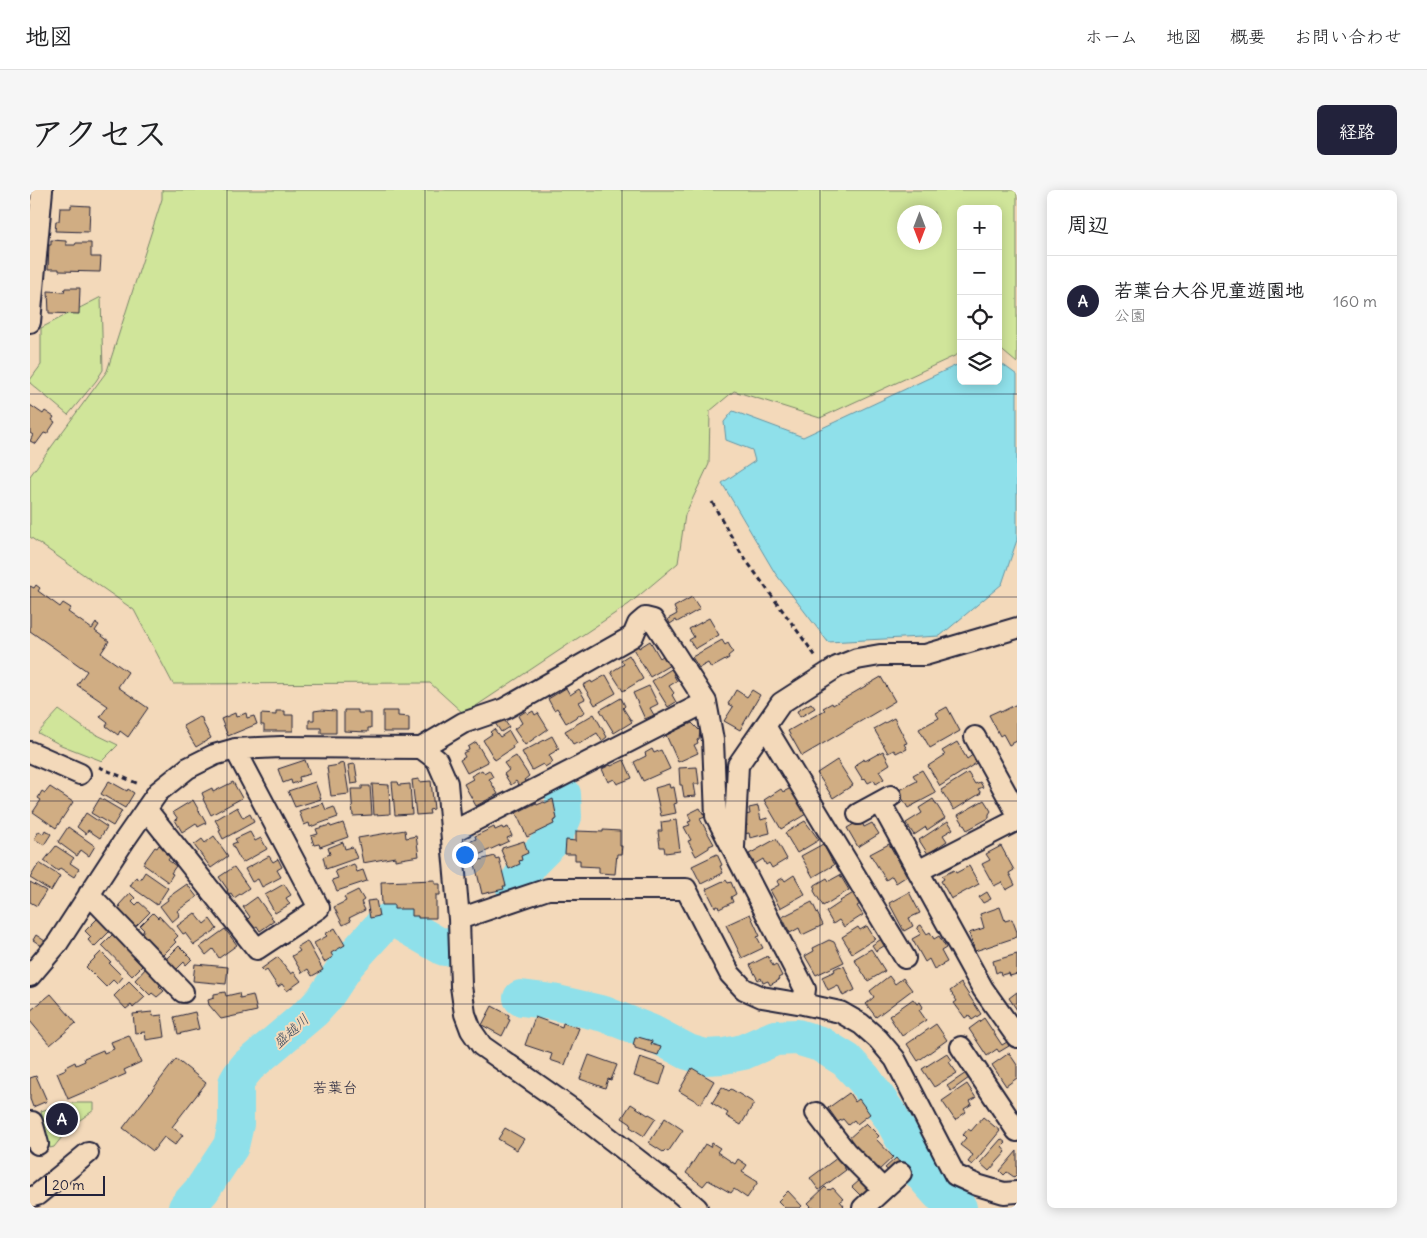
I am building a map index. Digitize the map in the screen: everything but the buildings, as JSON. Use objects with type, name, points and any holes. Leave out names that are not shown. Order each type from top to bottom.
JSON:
[{"type":"street","points":[[30,322],[34,247],[42,190]]},
{"type":"street","points":[[30,976],[57,944],[158,792],[188,768],[214,755],[235,749],[281,747],[420,748],[463,723],[504,709],[633,636],[638,624],[645,618],[653,620],[706,702],[713,740],[716,816],[805,989],[803,1004]]},
{"type":"street","points":[[734,849],[738,764],[781,704],[837,667],[856,659],[880,655],[925,655],[1017,628]]},
{"type":"street","points":[[452,832],[706,702]]},
{"type":"street","points":[[765,726],[906,958]]},
{"type":"street","points":[[975,737],[1017,813]]},
{"type":"street","points":[[420,748],[437,760],[447,783],[459,919],[461,986],[465,1014],[470,1030],[482,1046],[572,1109],[697,1208]]},
{"type":"street","points":[[146,809],[257,949],[318,908],[235,749]]},
{"type":"street","points":[[30,752],[80,774]]},
{"type":"street","points":[[858,814],[886,799],[918,871],[983,989],[1017,1037]]},
{"type":"street","points":[[918,871],[1017,820]]},
{"type":"street","points":[[459,919],[548,889],[686,889],[730,974],[744,989],[762,997],[840,1012],[861,1024],[878,1038],[894,1059],[955,1175],[977,1185],[1004,1193],[1017,1192]]},
{"type":"street","points":[[89,894],[183,992]]},
{"type":"street","points":[[961,1047],[1017,1132]]},
{"type":"street","points":[[816,1113],[846,1152],[883,1189]]},
{"type":"street","points":[[30,1123],[32,1122],[38,1144]]},
{"type":"street","points":[[30,1197],[37,1195],[88,1153]]},
{"type":"street","points":[[863,1208],[901,1173]]},
{"type":"path","points":[[712,502],[740,552],[828,673]]},
{"type":"path","points":[[102,768],[143,786]]},
{"type":"green space","points":[[162,190],[1017,190],[1017,363],[1002,350],[1002,205],[957,205],[957,355],[820,418],[734,391],[710,411],[709,464],[685,515],[678,563],[629,604],[464,714],[430,683],[173,684],[134,610],[30,537],[30,476],[107,371],[162,199]]},
{"type":"green space","points":[[101,297],[103,370],[68,415],[30,383],[30,380],[41,365],[41,328]]},
{"type":"green space","points":[[59,710],[87,730],[118,745],[102,761],[61,745],[38,733]]},
{"type":"green space","points":[[74,1103],[94,1103],[94,1110],[70,1127],[54,1147],[50,1148],[41,1111]]},
{"type":"water","points":[[1002,364],[1017,375],[1017,540],[1002,584],[940,636],[828,642],[775,573],[722,483],[755,461],[752,450],[726,440],[724,422],[733,411],[803,437],[957,365],[957,385],[1002,385]]},
{"type":"waterway","name":"盛越川","points":[[514,888],[531,862],[551,842],[564,817],[563,794]]},
{"type":"waterway","name":"盛越川","points":[[186,1208],[202,1190],[231,1146],[236,1124],[236,1083],[240,1076],[248,1066],[314,1010],[324,999],[347,964],[384,923],[391,920],[399,922],[444,948],[448,945]]},
{"type":"waterway","points":[[521,998],[553,1002],[604,1014],[650,1032],[688,1052],[705,1057],[743,1052],[775,1038],[797,1037],[820,1044],[846,1060],[864,1079],[891,1117],[922,1174],[939,1193],[959,1208]]},
{"type":"place","name":"若葉台大谷児童遊園地","points":[[62,1119]]},
{"type":"district","name":"若葉台","points":[[335,1087]]}]
